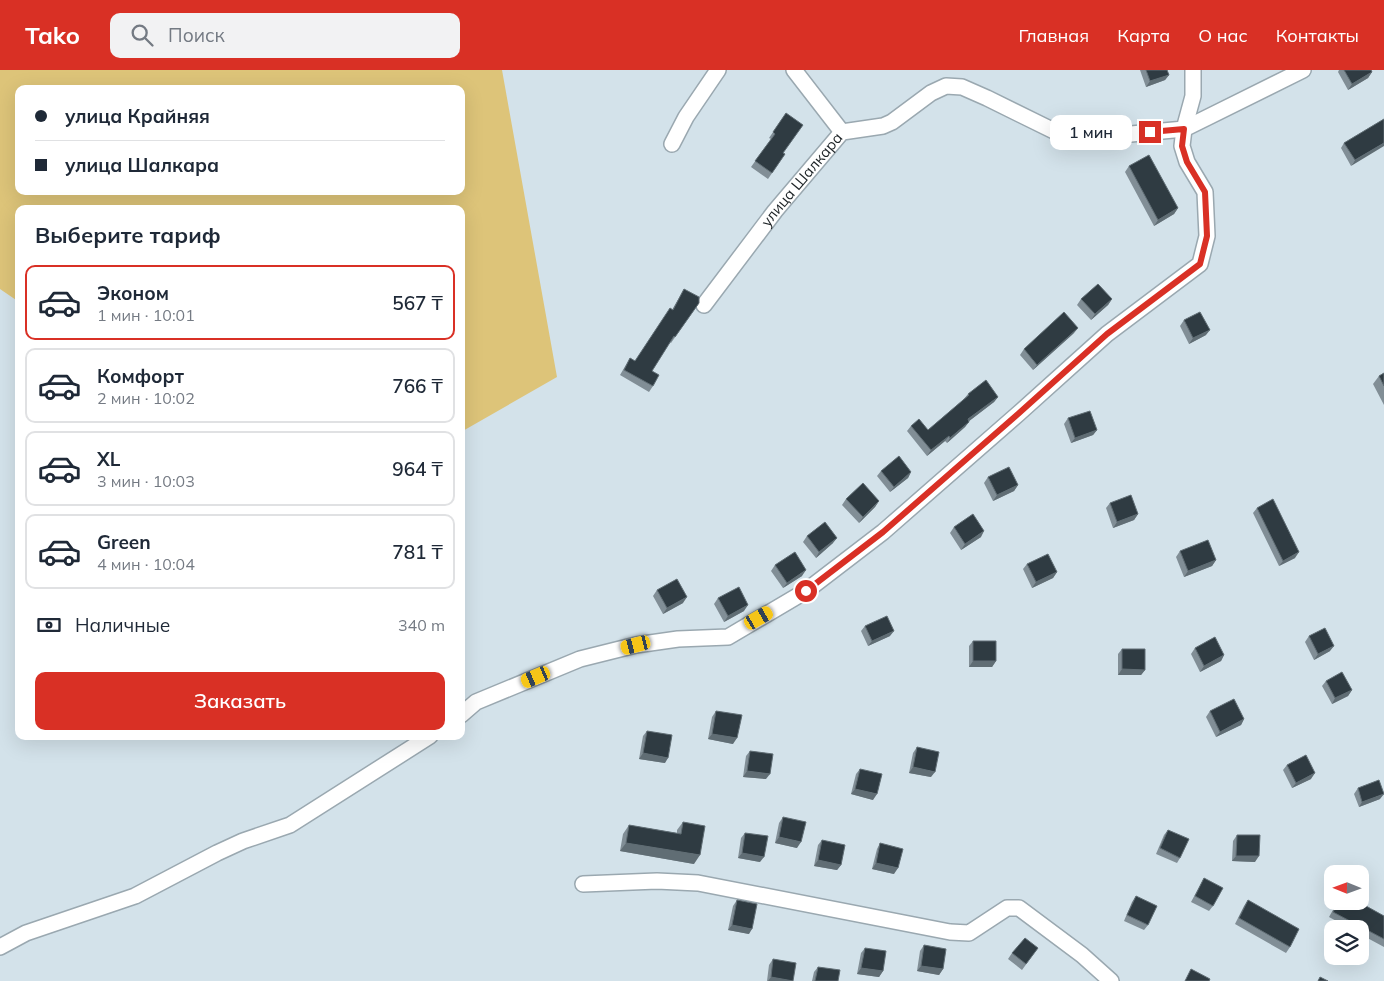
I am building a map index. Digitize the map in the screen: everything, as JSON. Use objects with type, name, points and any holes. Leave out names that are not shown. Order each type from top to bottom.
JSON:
[{"type":"street","points":[[672,144],[686,117],[718,70]]},
{"type":"street","points":[[794,70],[842,132]]},
{"type":"street","points":[[465,712],[476,702],[580,659],[636,645],[678,639],[728,636],[806,591],[883,532],[1107,334],[1200,264],[1207,236],[1205,192],[1187,162],[1182,146],[1184,129],[1193,96],[1192,70]]},
{"type":"street","points":[[1184,129],[1303,70]]},
{"type":"street","name":"улица Шалкара","points":[[704,305],[775,211],[842,132],[883,126],[892,122],[931,93],[946,86],[962,87],[1054,131],[1078,139],[1184,129]]},
{"type":"street","points":[[0,947],[26,933],[135,896],[243,841],[290,825],[423,740]]},
{"type":"street","points":[[583,884],[657,881],[698,883],[950,932],[969,932],[1006,908],[1019,908],[1082,955],[1111,981]]},
{"type":"shaded area","points":[[0,70],[502,70],[557,377],[465,430],[465,205],[15,205],[15,299],[0,289]]},
{"type":"building","points":[[1146,70],[1167,70],[1169,75],[1150,81]]},
{"type":"building","points":[[1344,70],[1371,70],[1372,72],[1352,84]]},
{"type":"building","points":[[786,113],[803,125],[783,153],[785,154],[772,173],[755,161],[775,134],[773,132]]},
{"type":"building","points":[[1384,119],[1384,143],[1355,160],[1344,143]]},
{"type":"building","points":[[1149,155],[1178,208],[1158,220],[1129,166]]},
{"type":"building","points":[[1098,284],[1112,299],[1095,314],[1081,299]]},
{"type":"building","points":[[684,289],[699,297],[699,303],[674,336],[652,371],[659,375],[653,386],[624,370],[630,358],[635,361],[670,308],[673,310]]},
{"type":"building","points":[[1064,312],[1078,328],[1037,365],[1024,349]]},
{"type":"building","points":[[1200,312],[1210,330],[1193,338],[1184,320]]},
{"type":"building","points":[[1384,373],[1384,386],[1379,376]]},
{"type":"building","points":[[986,380],[998,397],[968,419],[969,422],[950,438],[949,436],[931,450],[911,426],[919,419],[928,430]]},
{"type":"building","points":[[1090,411],[1097,430],[1075,438],[1068,418]]},
{"type":"building","points":[[899,456],[911,472],[894,487],[881,471]]},
{"type":"building","points":[[1009,467],[1018,485],[997,495],[988,477]]},
{"type":"building","points":[[863,483],[879,501],[863,517],[846,499]]},
{"type":"building","points":[[1131,495],[1138,514],[1117,522],[1110,503]]},
{"type":"building","points":[[1273,499],[1299,552],[1283,561],[1257,508]]},
{"type":"building","points":[[973,514],[984,531],[965,544],[954,527]]},
{"type":"building","points":[[825,522],[837,538],[819,552],[807,536]]},
{"type":"building","points":[[1208,540],[1216,560],[1188,571],[1180,551]]},
{"type":"building","points":[[795,552],[806,570],[787,583],[775,565]]},
{"type":"building","points":[[1048,554],[1057,572],[1036,582],[1027,564]]},
{"type":"building","points":[[677,579],[687,597],[667,608],[657,590]]},
{"type":"building","points":[[739,587],[748,605],[728,616],[718,598]]},
{"type":"building","points":[[887,616],[894,631],[872,641],[865,626]]},
{"type":"building","points":[[1325,628],[1334,646],[1318,654],[1309,636]]},
{"type":"building","points":[[1215,637],[1224,655],[1204,666],[1195,648]]},
{"type":"building","points":[[973,641],[996,641],[996,661],[973,661]]},
{"type":"building","points":[[1122,649],[1145,649],[1145,670],[1122,669]]},
{"type":"building","points":[[1342,672],[1352,690],[1335,698],[1326,681]]},
{"type":"building","points":[[1234,699],[1244,719],[1220,732],[1210,711]]},
{"type":"building","points":[[716,711],[742,715],[737,738],[712,734]]},
{"type":"building","points":[[647,731],[672,735],[668,758],[643,753]]},
{"type":"building","points":[[917,747],[939,752],[935,772],[913,767]]},
{"type":"building","points":[[750,751],[773,754],[770,774],[747,771]]},
{"type":"building","points":[[1306,755],[1315,773],[1296,783],[1287,765]]},
{"type":"building","points":[[860,769],[882,774],[877,794],[855,789]]},
{"type":"building","points":[[1379,780],[1384,794],[1362,802],[1358,788]]},
{"type":"building","points":[[783,817],[806,822],[801,842],[779,837]]},
{"type":"building","points":[[683,822],[705,826],[700,855],[626,843],[629,825],[681,834]]},
{"type":"building","points":[[1168,830],[1189,839],[1180,858],[1160,848]]},
{"type":"building","points":[[745,833],[768,836],[764,857],[742,853]]},
{"type":"building","points":[[1237,835],[1260,835],[1259,856],[1236,856]]},
{"type":"building","points":[[822,840],[845,845],[841,865],[818,860]]},
{"type":"building","points":[[880,843],[903,849],[898,868],[876,863]]},
{"type":"building","points":[[1204,878],[1223,888],[1213,906],[1195,896]]},
{"type":"building","points":[[1136,896],[1157,906],[1148,925],[1127,915]]},
{"type":"building","points":[[737,900],[757,904],[752,929],[732,925]]},
{"type":"building","points":[[1248,900],[1299,929],[1290,947],[1239,918]]},
{"type":"building","points":[[1369,908],[1384,916],[1384,939],[1369,931],[1369,920],[1348,920],[1333,912],[1334,910],[1369,910]]},
{"type":"building","points":[[1025,938],[1038,948],[1026,964],[1012,953]]},
{"type":"building","points":[[924,945],[946,949],[943,969],[921,966]]},
{"type":"building","points":[[865,948],[886,951],[883,971],[861,968]]},
{"type":"building","points":[[773,959],[796,963],[793,981],[771,977]]},
{"type":"building","points":[[818,967],[840,970],[838,981],[815,981]]},
{"type":"building","points":[[1191,969],[1210,979],[1209,981],[1185,981]]},
{"type":"building","points":[[1320,977],[1328,981],[1318,981]]},
{"type":"route","points":[[806,591],[883,532],[1107,334],[1200,264],[1207,236],[1205,192],[1187,162],[1182,146],[1184,129],[1150,132]]}]
